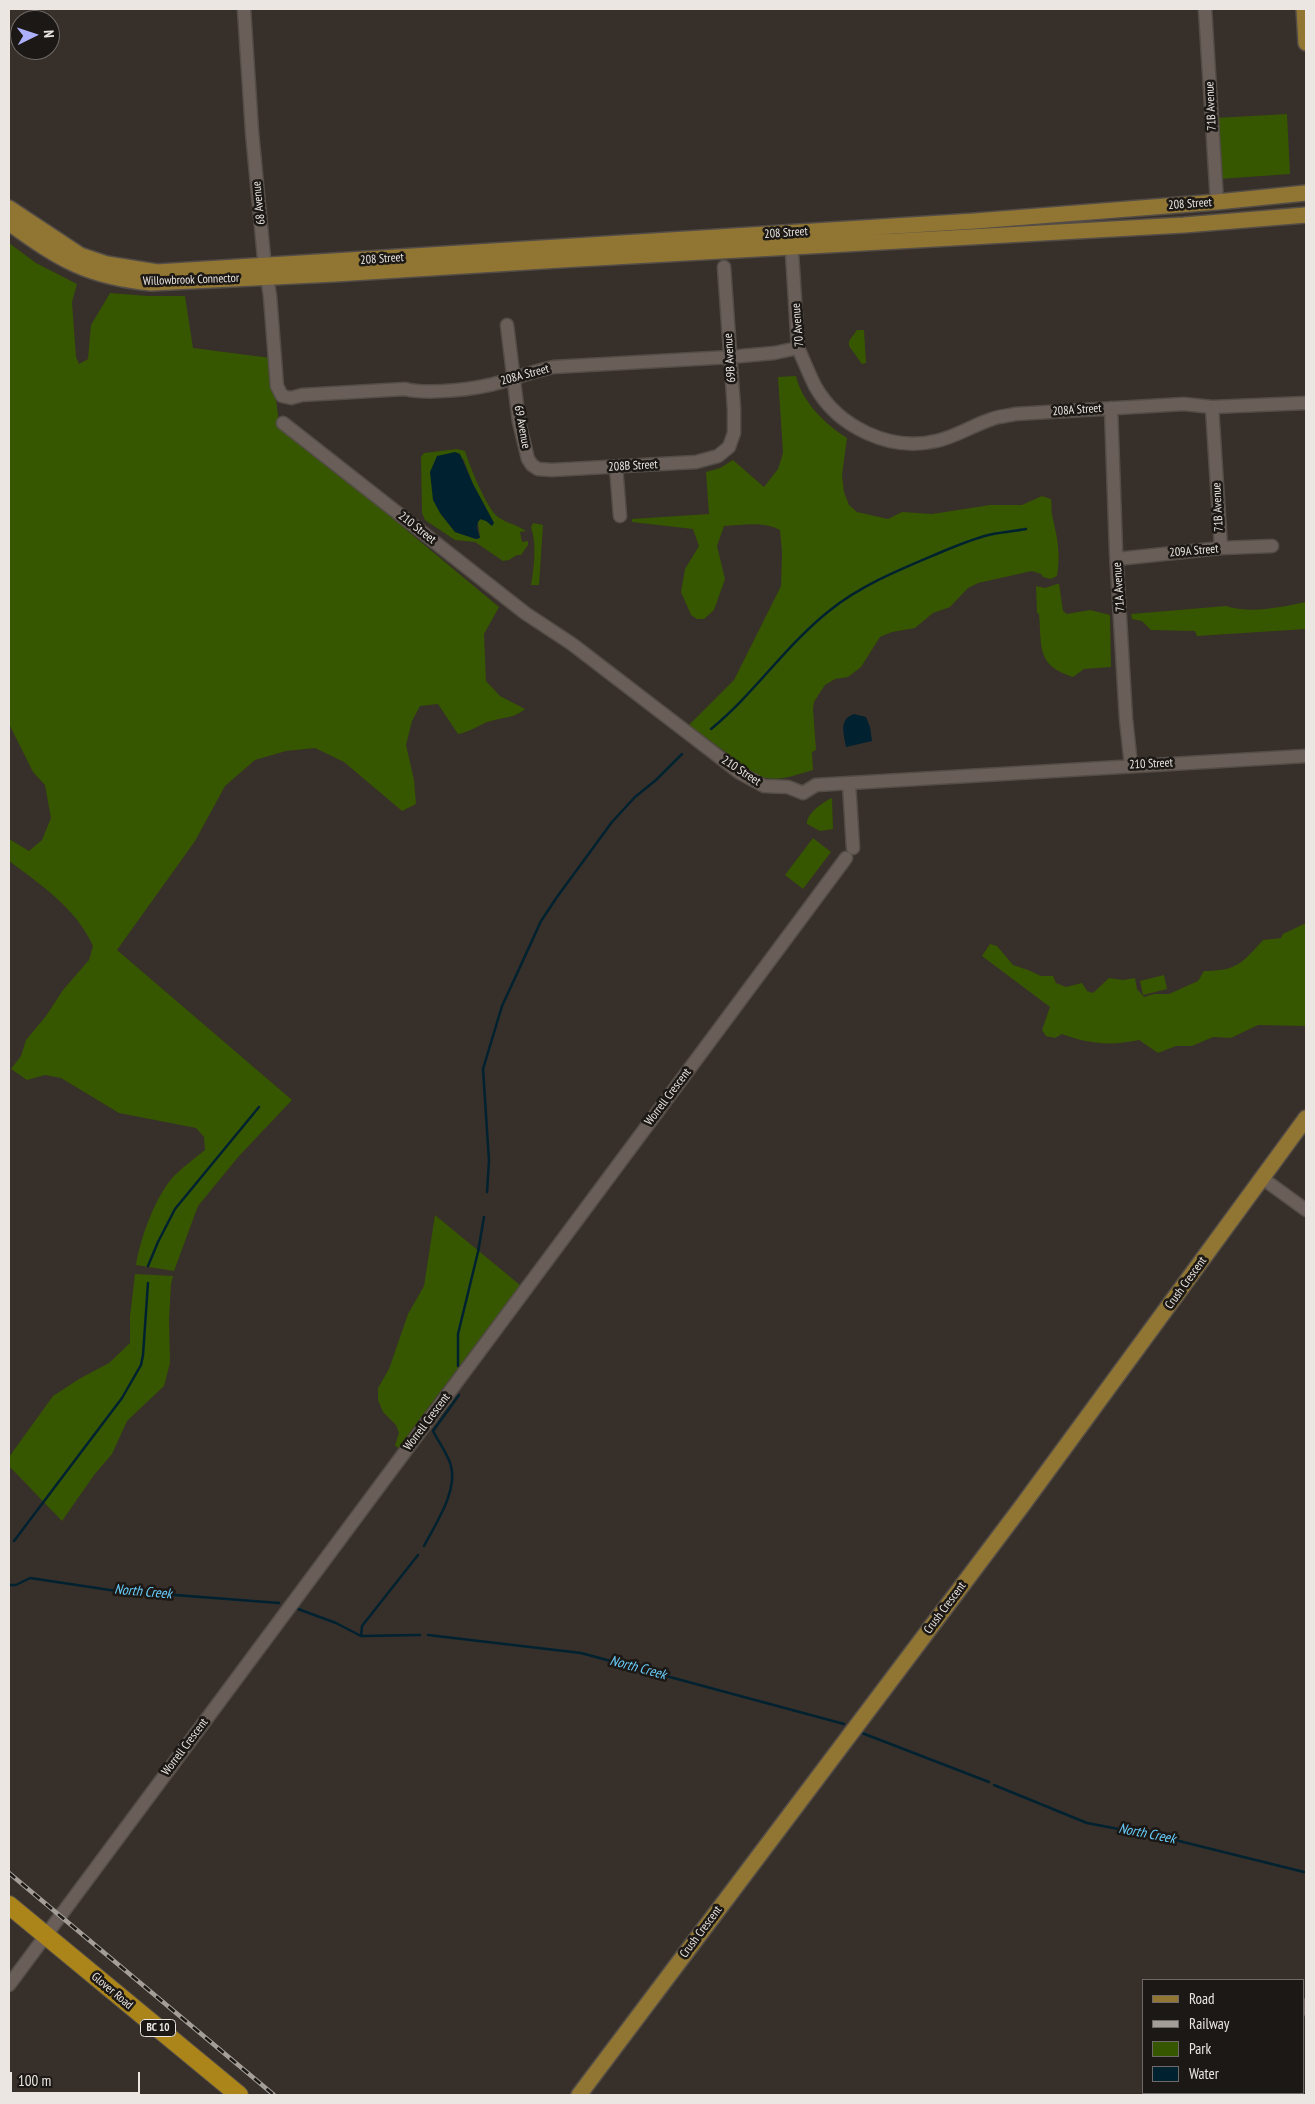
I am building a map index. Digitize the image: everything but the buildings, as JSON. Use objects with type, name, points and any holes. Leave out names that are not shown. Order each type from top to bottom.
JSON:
[{"type":"highway","name":"Glover Road","points":[[9,1905],[239,2095]]},
{"type":"main road","points":[[1304,9],[1306,43]]},
{"type":"main road","name":"208 Street","points":[[792,240],[1306,193]]},
{"type":"main road","points":[[1184,225],[1222,211],[1297,203],[1306,200]]},
{"type":"main road","name":"Willowbrook Connector","points":[[9,208],[80,255],[107,264],[157,272],[267,272]]},
{"type":"main road","name":"208 Street","points":[[267,272],[792,240],[1184,225],[1306,215]]},
{"type":"main road","name":"Willowbrook Connector","points":[[9,223],[60,258],[104,276],[151,283],[267,272]]},
{"type":"main road","name":"Crush Crescent","points":[[579,2095],[1022,1506],[1306,1118]]},
{"type":"street","name":"68 Avenue","points":[[244,9],[252,132],[277,386],[282,396]]},
{"type":"street","name":"71B Avenue","points":[[1205,9],[1217,202]]},
{"type":"street","name":"70 Avenue","points":[[792,240],[798,348],[816,387],[837,414],[855,427]]},
{"type":"street","name":"69B Avenue","points":[[724,268],[734,409],[734,433],[729,447]]},
{"type":"street","name":"69 Avenue","points":[[507,325],[523,439],[529,462],[535,467]]},
{"type":"street","name":"208A Street","points":[[282,396],[291,398],[302,395],[405,389],[416,392],[469,388],[502,382],[553,367],[730,358],[798,348]]},
{"type":"street","name":"208A Street","points":[[855,427],[883,439],[908,444],[935,441],[994,418],[1015,414],[1184,404],[1212,407],[1306,403]]},
{"type":"street","name":"71B Avenue","points":[[1212,407],[1221,548]]},
{"type":"street","name":"71A Avenue","points":[[1111,408],[1117,559],[1126,719],[1131,765]]},
{"type":"street","name":"210 Street","points":[[283,423],[525,613],[572,644],[751,780],[764,786],[788,787],[803,793],[816,785],[1306,756]]},
{"type":"street","name":"208B Street","points":[[535,467],[542,470],[552,470],[696,462],[718,456],[729,447]]},
{"type":"street","points":[[616,467],[620,516]]},
{"type":"street","name":"209A Street","points":[[1117,559],[1221,548],[1272,546]]},
{"type":"street","name":"Worrell Crescent","points":[[9,1985],[849,853],[849,783]]},
{"type":"street","points":[[1262,1178],[1306,1210]]},
{"type":"green space","points":[[1287,114],[1290,174],[1219,179],[1215,118]]},
{"type":"green space","points":[[9,243],[36,263],[77,284],[72,302],[76,357],[79,364],[88,359],[91,325],[110,293],[185,296],[193,348],[271,358],[279,424],[499,607],[484,634],[486,681],[500,696],[525,709],[513,716],[487,722],[467,732],[458,734],[438,704],[420,706],[412,721],[406,745],[414,780],[416,804],[402,811],[344,762],[315,748],[286,751],[255,760],[225,786],[195,841],[117,950],[292,1100],[239,1156],[198,1206],[174,1271],[136,1265],[138,1254],[145,1230],[161,1193],[175,1175],[205,1150],[204,1137],[196,1128],[119,1113],[61,1078],[45,1075],[27,1080],[11,1069],[21,1056],[26,1040],[46,1016],[63,990],[89,960],[93,946],[68,909],[45,888],[9,861],[9,839],[29,851],[42,840],[51,818],[45,785],[33,772],[9,724]]},
{"type":"green space","points":[[857,330],[864,330],[866,363],[862,364],[849,346],[849,341]]},
{"type":"green space","points":[[796,376],[803,395],[816,412],[847,438],[842,475],[844,492],[849,505],[857,512],[888,519],[902,512],[932,514],[990,505],[1022,505],[1042,496],[1051,499],[1059,560],[1057,576],[1051,579],[1032,571],[978,583],[968,588],[950,607],[933,613],[915,628],[892,632],[880,637],[861,667],[848,677],[835,679],[825,685],[814,702],[816,750],[812,752],[813,770],[786,778],[772,779],[758,776],[689,725],[734,680],[781,586],[782,553],[780,530],[767,525],[745,524],[724,526],[717,546],[725,579],[714,610],[704,619],[697,619],[691,615],[681,592],[685,569],[699,546],[693,529],[632,522],[632,519],[709,514],[706,472],[720,468],[733,460],[764,487],[778,469],[783,453],[778,377]]},
{"type":"green space","points":[[457,449],[465,451],[479,486],[494,512],[501,519],[526,531],[520,532],[522,542],[528,541],[528,545],[521,555],[503,561],[475,542],[455,540],[425,520],[422,513],[421,457],[424,453]],"holes":[[[463,458],[473,484],[494,523],[481,519],[478,522],[480,537],[476,539],[455,532],[440,513]]]},
{"type":"green space","points":[[533,523],[543,525],[539,585],[531,585],[534,556],[534,541],[531,527]]},
{"type":"green space","points":[[1059,584],[1063,611],[1067,614],[1090,610],[1110,615],[1111,667],[1084,669],[1073,677],[1052,667],[1047,661],[1041,646],[1036,586],[1045,588]]},
{"type":"green space","points":[[1306,602],[1306,629],[1197,636],[1195,631],[1151,630],[1142,621],[1132,619],[1131,614],[1226,606],[1256,610]]},
{"type":"green space","points":[[832,798],[833,829],[820,831],[807,824],[807,820],[812,812]]},
{"type":"green space","points":[[813,838],[831,852],[803,889],[785,875]]},
{"type":"green space","points":[[1306,923],[1306,1026],[1258,1025],[1231,1038],[1213,1037],[1192,1046],[1176,1046],[1158,1053],[1139,1040],[1100,1043],[1062,1034],[1055,1038],[1046,1036],[1042,1030],[1050,1007],[982,956],[990,944],[997,946],[1013,965],[1041,976],[1053,976],[1056,983],[1066,987],[1082,983],[1087,991],[1093,993],[1109,978],[1123,980],[1135,978],[1137,989],[1144,997],[1154,994],[1169,994],[1198,981],[1204,971],[1215,971],[1232,967],[1250,955],[1263,940],[1281,938],[1283,934]]},
{"type":"green space","points":[[1164,975],[1167,989],[1143,995],[1140,981]]},
{"type":"green space","points":[[435,1215],[520,1285],[398,1448],[395,1445],[399,1433],[396,1425],[383,1412],[378,1400],[378,1388],[389,1369],[408,1314],[424,1286]]},
{"type":"green space","points":[[135,1274],[173,1276],[169,1320],[170,1363],[164,1386],[127,1421],[112,1454],[94,1475],[62,1521],[9,1466],[9,1457],[53,1396],[109,1363],[130,1343],[130,1316]]},
{"type":"water","points":[[455,452],[460,454],[473,484],[494,523],[492,526],[486,521],[480,519],[478,521],[477,526],[480,538],[476,539],[455,532],[440,513],[433,500],[430,472],[437,456]]},
{"type":"water","points":[[854,714],[866,717],[872,741],[846,747],[843,732],[844,723]]},
{"type":"waterway","points":[[711,729],[741,701],[798,639],[829,611],[854,593],[896,572],[965,542],[993,534],[1026,529]]},
{"type":"waterway","points":[[487,1192],[489,1161],[483,1069],[502,1006],[541,921],[557,897],[612,822],[635,797],[656,780],[682,754]]},
{"type":"waterway","points":[[148,1266],[175,1209],[259,1107]]},
{"type":"waterway","points":[[458,1366],[458,1334],[478,1252],[484,1217]]},
{"type":"waterway","points":[[14,1541],[122,1398],[141,1365],[148,1283]]},
{"type":"waterway","points":[[424,1546],[444,1508],[452,1476],[448,1457],[433,1431],[459,1395]]},
{"type":"waterway","points":[[361,1636],[362,1626],[418,1555]]},
{"type":"waterway","name":"North Creek","points":[[9,1585],[16,1585],[30,1578],[110,1590],[279,1603]]},
{"type":"waterway","name":"North Creek","points":[[298,1609],[336,1623],[361,1636],[420,1635]]},
{"type":"waterway","name":"North Creek","points":[[428,1635],[581,1653],[844,1724]]},
{"type":"waterway","name":"North Creek","points":[[862,1733],[989,1782]]},
{"type":"waterway","name":"North Creek","points":[[994,1785],[1087,1823],[1171,1839],[1304,1872]]},
{"type":"railway","points":[[9,1873],[274,2095]]}]
